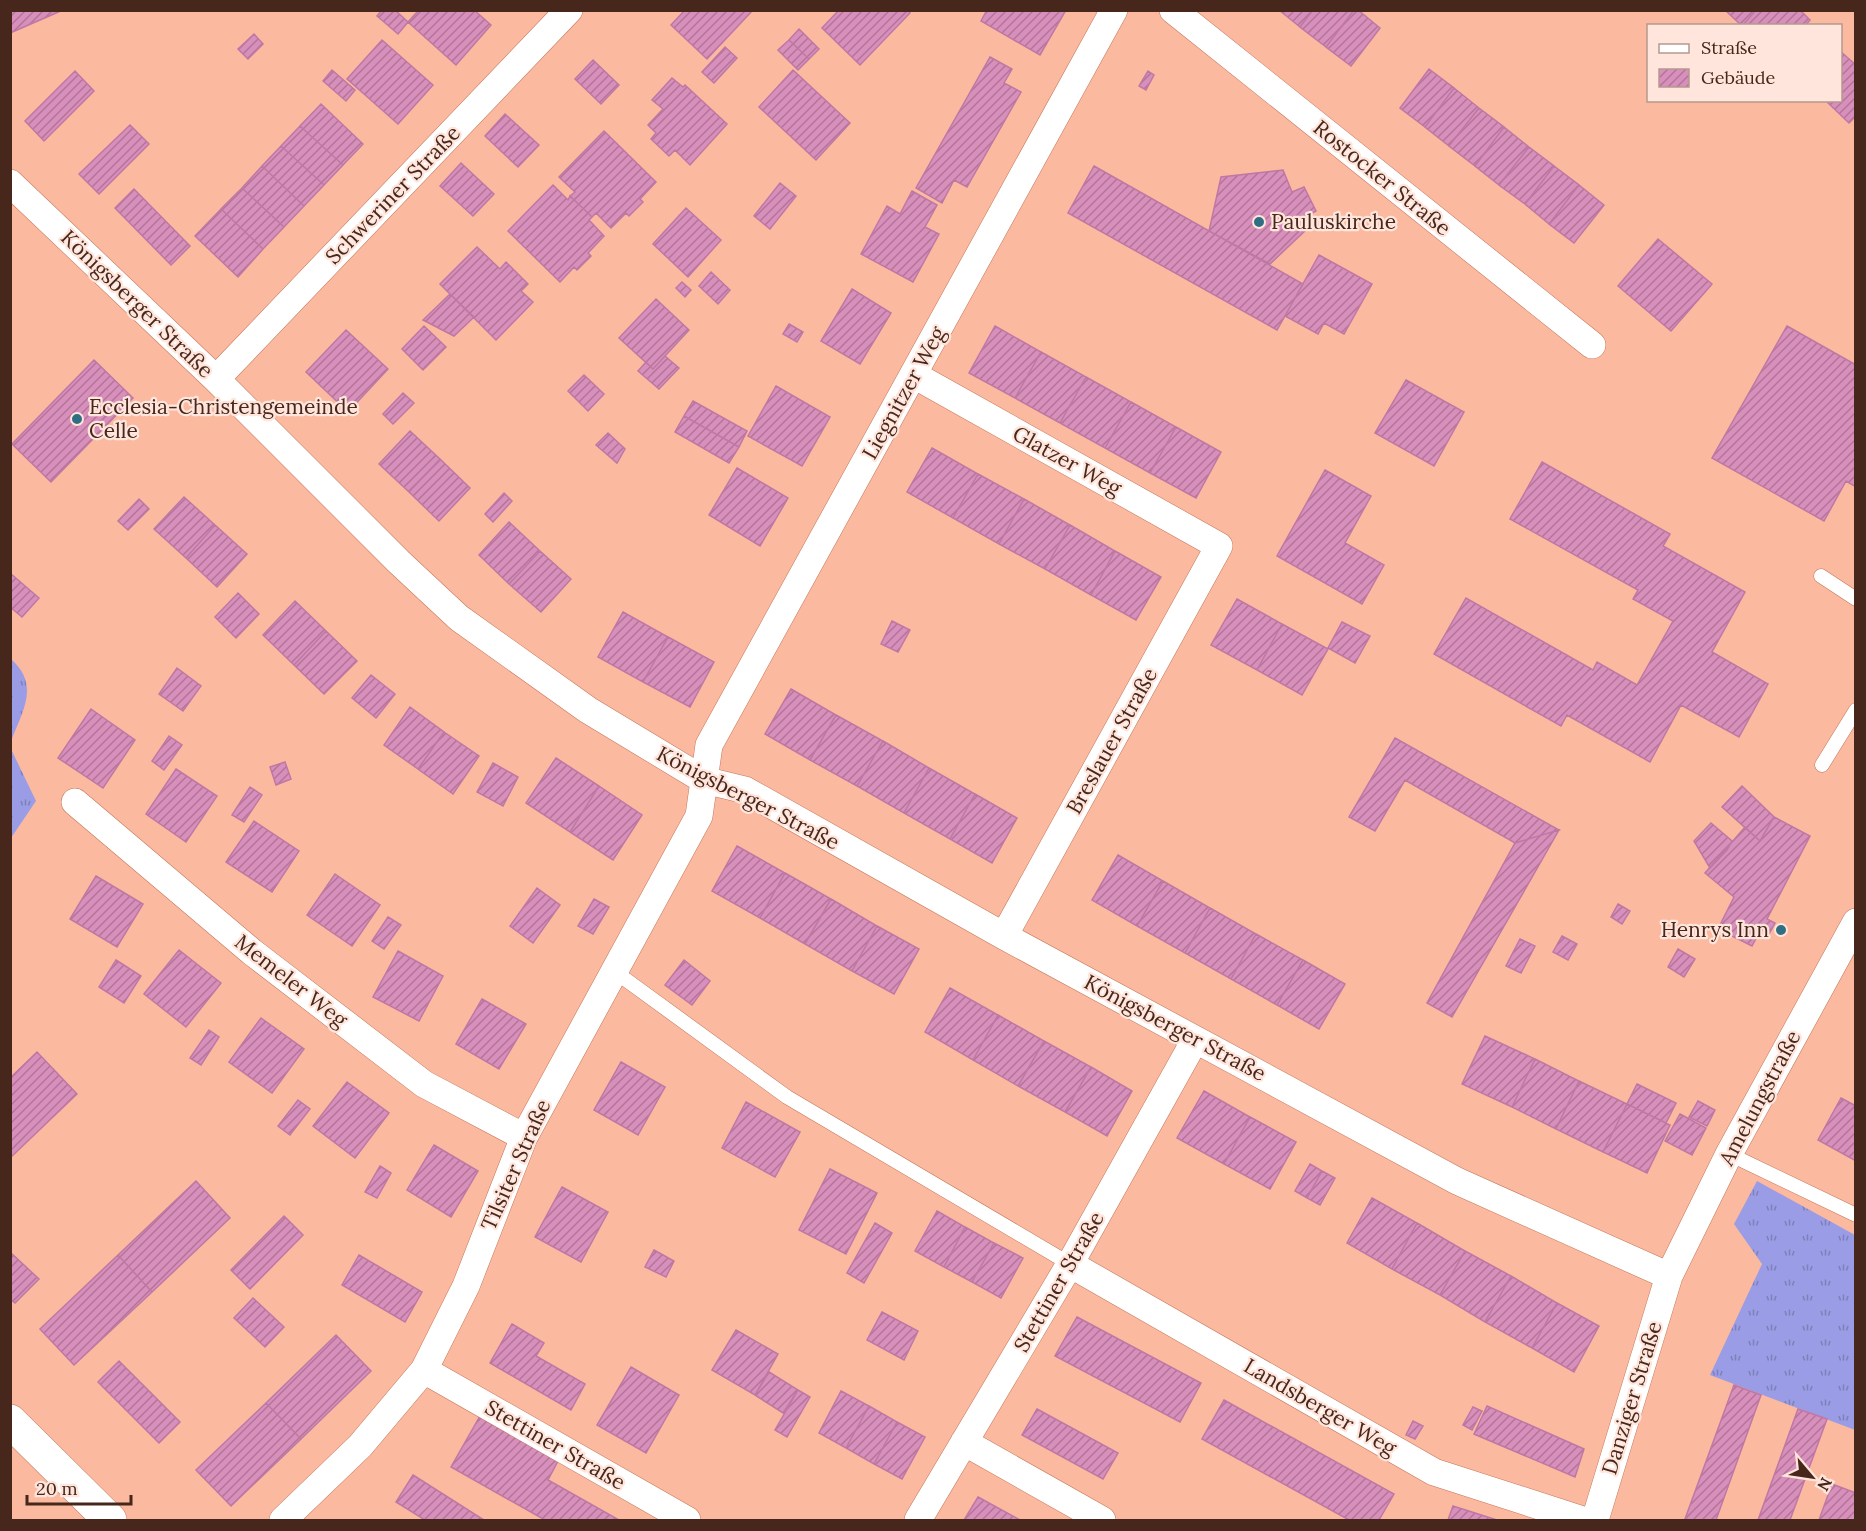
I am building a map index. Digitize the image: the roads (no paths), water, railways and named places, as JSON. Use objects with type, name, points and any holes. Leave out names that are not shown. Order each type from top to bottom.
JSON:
[{"type":"street","name":"Schweriner Straße","points":[[216,379],[569,10]]},
{"type":"street","name":"Liegnitzer Weg","points":[[704,780],[709,746],[1114,10]]},
{"type":"street","name":"Rostocker Straße","points":[[1173,10],[1592,345]]},
{"type":"street","name":"Königsberger Straße","points":[[10,183],[216,379],[399,562],[459,618],[588,710],[704,780],[745,790],[1004,936],[1195,1040],[1317,1103],[1457,1181],[1669,1276]]},
{"type":"street","name":"Glatzer Weg","points":[[914,375],[1219,546]]},
{"type":"street","name":"Breslauer Straße","points":[[1004,936],[1219,546]]},
{"type":"street","name":"Tilsiter Straße","points":[[284,1521],[360,1446],[424,1370],[466,1286],[524,1137],[699,816],[704,780]]},
{"type":"street","name":"Memeler Weg","points":[[75,802],[252,952],[424,1083],[524,1137]]},
{"type":"street","name":"Amelungstraße","points":[[1669,1276],[1729,1154],[1856,922]]},
{"type":"street","name":"Stettiner Straße","points":[[918,1521],[1070,1264],[1195,1040]]},
{"type":"street","name":"Landsberger Weg","points":[[1070,1264],[1434,1472],[1583,1521]]},
{"type":"street","name":"Danziger Straße","points":[[1595,1521],[1669,1276]]},
{"type":"street","name":"Stettiner Straße","points":[[424,1370],[687,1521]]},
{"type":"street","points":[[10,1421],[97,1516]]},
{"type":"street","points":[[964,1442],[1102,1521]]},
{"type":"lane","points":[[1821,576],[1856,599]]},
{"type":"lane","points":[[1822,765],[1856,710]]},
{"type":"lane","points":[[614,971],[787,1097],[1070,1264]]},
{"type":"lane","points":[[1729,1154],[1856,1215]]},
{"type":"place","name":"Pauluskirche","points":[[1259,222]]},
{"type":"place","name":"Ecclesia-Christengemeinde Celle","points":[[77,419]]},
{"type":"place","name":"Henrys Inn","points":[[1781,930]]}]
